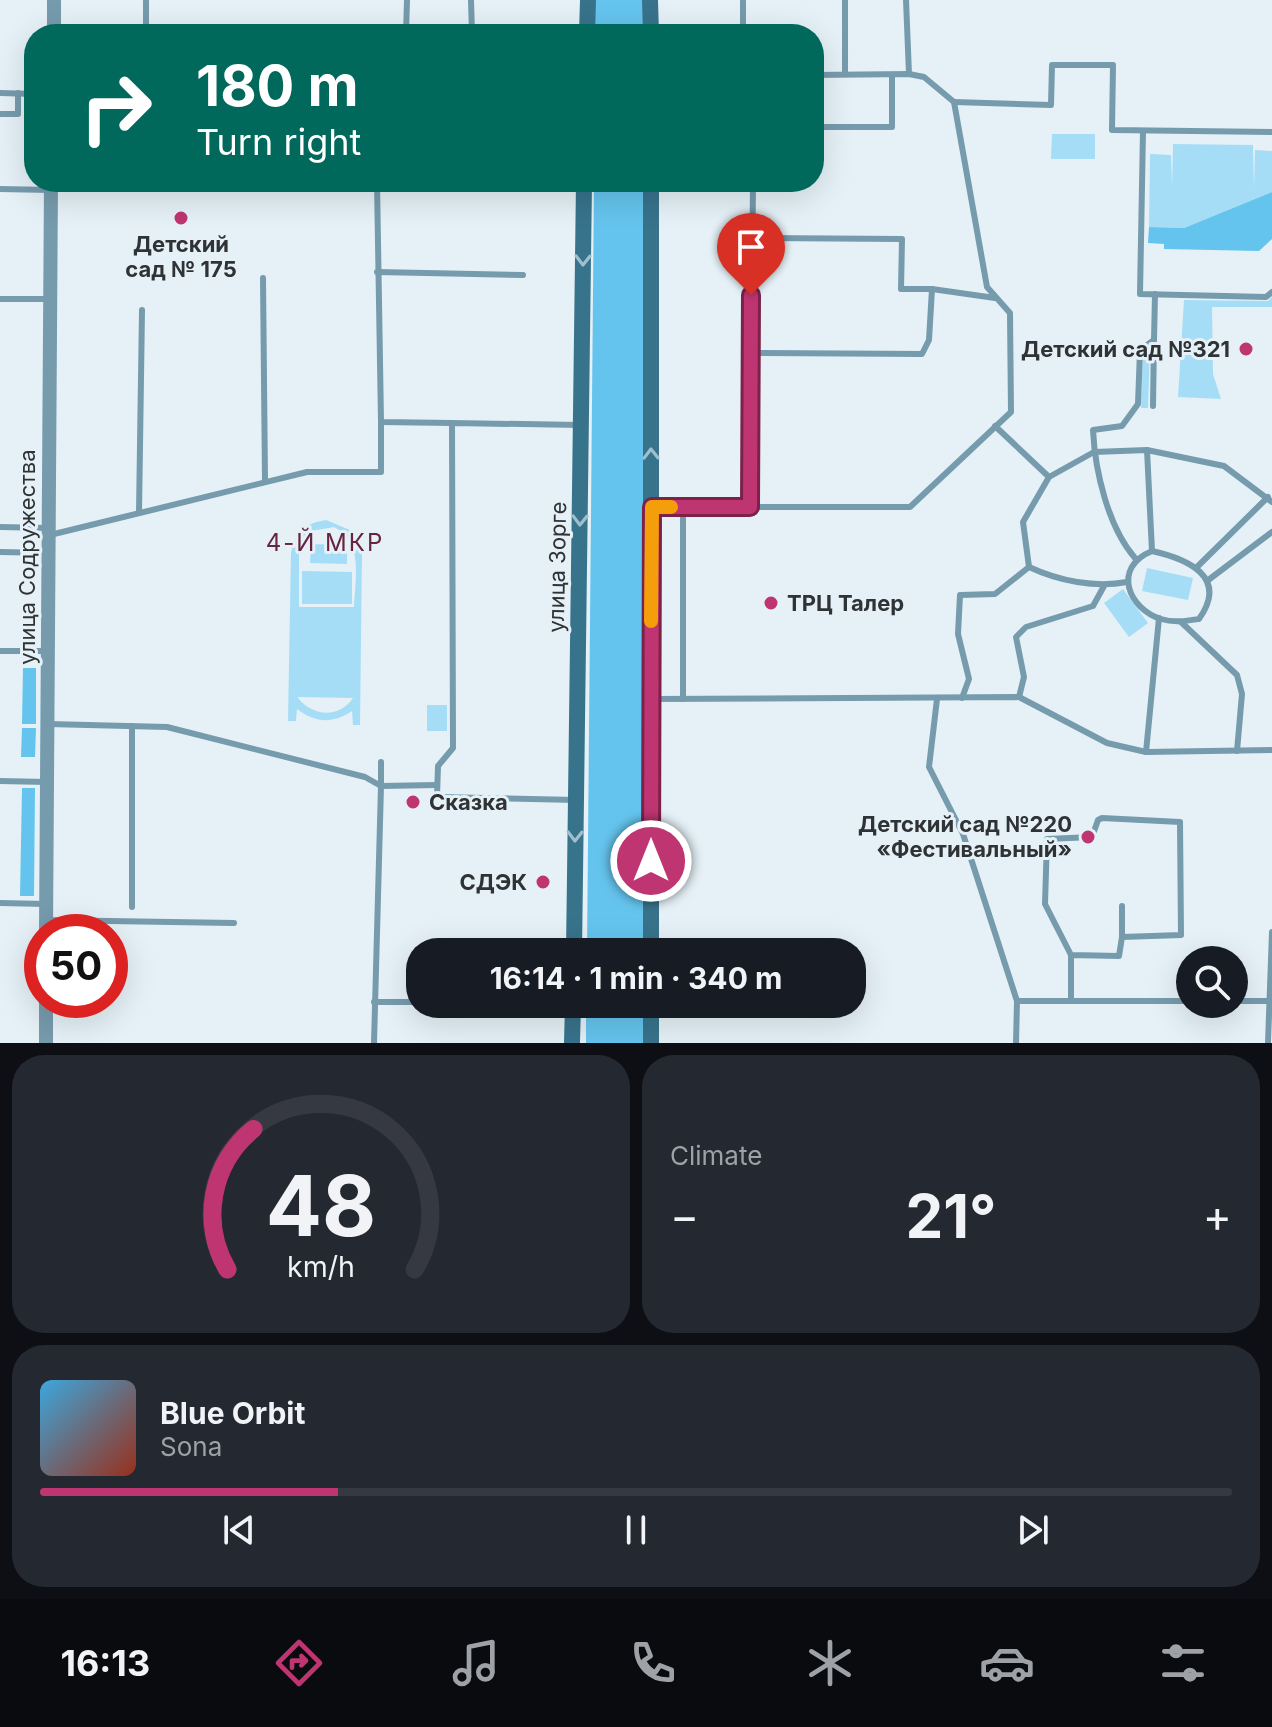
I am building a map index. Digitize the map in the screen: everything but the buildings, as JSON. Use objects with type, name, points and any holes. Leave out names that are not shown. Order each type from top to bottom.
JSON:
[{"type":"main road","points":[[587,24],[588,0]]},
{"type":"main road","points":[[650,0],[651,24]]},
{"type":"main road","name":"улица Зорге","points":[[574,938],[584,192]]},
{"type":"main road","points":[[651,192],[651,938]]},
{"type":"main road","points":[[572,1043],[573,1018]]},
{"type":"main road","points":[[651,1018],[651,1043]]},
{"type":"street","points":[[54,0],[54,24]]},
{"type":"street","name":"улица Содружества","points":[[46,914],[51,192]]},
{"type":"street","points":[[46,1018],[46,1043]]},
{"type":"lane","points":[[146,0],[146,24]]},
{"type":"lane","points":[[406,24],[407,0]]},
{"type":"lane","points":[[471,0],[472,24]]},
{"type":"lane","points":[[743,0],[743,24]]},
{"type":"lane","points":[[845,0],[845,74]]},
{"type":"lane","points":[[906,0],[909,74]]},
{"type":"lane","points":[[824,75],[909,74],[924,77],[954,102],[1051,105],[1052,65],[1113,65],[1112,130],[1272,132]]},
{"type":"lane","points":[[824,127],[892,127],[892,75]]},
{"type":"lane","points":[[0,93],[24,93]]},
{"type":"lane","points":[[0,114],[18,114],[18,93]]},
{"type":"lane","points":[[652,507],[910,507],[1011,412],[1010,313],[987,287],[954,102]]},
{"type":"lane","points":[[1143,131],[1140,294],[1266,297],[1272,292]]},
{"type":"lane","points":[[0,189],[24,188]]},
{"type":"lane","points":[[0,527],[49,532],[307,472],[381,472],[377,192]]},
{"type":"lane","points":[[750,507],[753,192]]},
{"type":"lane","points":[[752,238],[902,239],[901,289],[932,289],[997,298]]},
{"type":"lane","points":[[377,272],[523,275]]},
{"type":"lane","points":[[263,278],[265,481]]},
{"type":"lane","points":[[751,353],[922,354],[929,340],[932,289]]},
{"type":"lane","points":[[1153,406],[1155,294]]},
{"type":"lane","points":[[0,299],[51,299]]},
{"type":"lane","points":[[139,513],[142,310]]},
{"type":"lane","points":[[1135,558],[1120,541],[1094,452],[1093,430],[1122,426],[1138,404],[1140,350],[1154,340]]},
{"type":"lane","points":[[381,422],[581,425]]},
{"type":"lane","points":[[452,423],[453,748],[439,763],[437,797],[576,800]]},
{"type":"lane","points":[[995,426],[1049,477]]},
{"type":"lane","points":[[1147,450],[1152,551]]},
{"type":"lane","points":[[1029,567],[1023,522],[1049,477],[1094,452],[1147,450],[1224,466],[1270,500],[1197,567]]},
{"type":"lane","points":[[683,507],[683,699]]},
{"type":"lane","points":[[1207,581],[1272,532]]},
{"type":"lane","points":[[1152,551],[1177,556],[1197,567],[1207,581],[1209,606],[1199,619],[1181,622],[1159,618],[1140,605],[1127,582],[1135,558],[1152,551]]},
{"type":"lane","points":[[0,552],[49,553]]},
{"type":"lane","points":[[1029,567],[1046,575],[1104,586],[1127,582]]},
{"type":"lane","points":[[962,698],[969,679],[958,634],[960,595],[995,594],[1029,567]]},
{"type":"lane","points":[[1019,697],[1024,677],[1016,637],[1026,627],[1093,606],[1104,586]]},
{"type":"lane","points":[[1146,752],[1159,618]]},
{"type":"lane","points":[[1181,622],[1237,675],[1242,694],[1237,751]]},
{"type":"lane","points":[[0,651],[48,651]]},
{"type":"lane","points":[[651,699],[1019,697],[1107,743],[1146,752],[1272,750]]},
{"type":"lane","points":[[937,699],[929,767],[963,834],[1017,1001],[1016,1043]]},
{"type":"lane","points":[[48,724],[167,727],[365,777],[381,786],[437,785]]},
{"type":"lane","points":[[132,726],[132,907]]},
{"type":"lane","points":[[374,1043],[381,762]]},
{"type":"lane","points":[[0,781],[47,782]]},
{"type":"lane","points":[[1071,1001],[1071,955],[1045,904],[1047,839],[1092,837],[1098,820],[1102,818],[1180,822],[1181,935],[1122,937]]},
{"type":"lane","points":[[0,903],[46,904]]},
{"type":"lane","points":[[1071,955],[1119,956],[1122,906]]},
{"type":"lane","points":[[128,925],[234,923]]},
{"type":"lane","points":[[1268,1043],[1271,936]]},
{"type":"lane","points":[[1017,1001],[1176,1001]]},
{"type":"lane","points":[[1248,1001],[1270,1001]]},
{"type":"lane","points":[[374,1002],[406,1002]]},
{"type":"shaded area","points":[[595,0],[643,0],[643,24],[595,24]]},
{"type":"shaded area","points":[[1052,134],[1095,134],[1095,159],[1051,159]]},
{"type":"shaded area","points":[[1173,144],[1253,145],[1254,188],[1255,150],[1272,151],[1272,192],[1184,228],[1149,227],[1150,154],[1171,155],[1172,187]]},
{"type":"shaded area","points":[[594,192],[644,192],[643,938],[587,938]]},
{"type":"shaded area","points":[[1272,192],[1272,239],[1259,251],[1164,249],[1164,244],[1148,243],[1149,227],[1184,228]]},
{"type":"shaded area","points":[[1272,297],[1272,307],[1212,307],[1213,374],[1221,399],[1178,397],[1184,300],[1268,301]]},
{"type":"shaded area","points":[[1150,347],[1148,408],[1141,408],[1143,352]]},
{"type":"shaded area","points":[[326,520],[350,530],[362,552],[360,725],[353,725],[352,711],[324,720],[297,709],[296,721],[288,721],[291,552],[303,530],[313,523]],"holes":[[[334,527],[344,533],[354,551],[354,607],[299,607],[299,553],[311,531]],[[298,697],[353,698],[340,709],[326,713],[311,709]]]},
{"type":"shaded area","points":[[311,544],[347,545],[347,564],[310,563]]},
{"type":"shaded area","points":[[1147,568],[1193,578],[1188,600],[1142,591]]},
{"type":"shaded area","points":[[302,571],[352,572],[352,604],[302,604]]},
{"type":"shaded area","points":[[1123,589],[1148,623],[1129,637],[1104,603]]},
{"type":"shaded area","points":[[23,668],[36,668],[36,724],[22,724]]},
{"type":"shaded area","points":[[427,705],[447,705],[447,731],[427,731]]},
{"type":"shaded area","points":[[22,728],[36,728],[35,757],[21,757]]},
{"type":"shaded area","points":[[22,788],[35,788],[34,896],[20,896]]},
{"type":"shaded area","points":[[586,1018],[643,1018],[643,1043],[586,1043]]},
{"type":"slow traffic","points":[[651,621],[652,507],[671,507]]},
{"type":"place","name":"Детский сад № 175","points":[[181,218]]},
{"type":"place","name":"Детский сад №321","points":[[1246,349]]},
{"type":"place","name":"ТРЦ Талер","points":[[771,603]]},
{"type":"place","name":"Сказка","points":[[413,802]]},
{"type":"place","name":"Детский сад №220 «Фестивальный»","points":[[1088,837]]},
{"type":"place","name":"СДЭК","points":[[543,882]]},
{"type":"district","name":"4-Й МКР","points":[[325,543]]},
{"type":"route","points":[[651,861],[652,507],[750,507],[751,295]]}]
